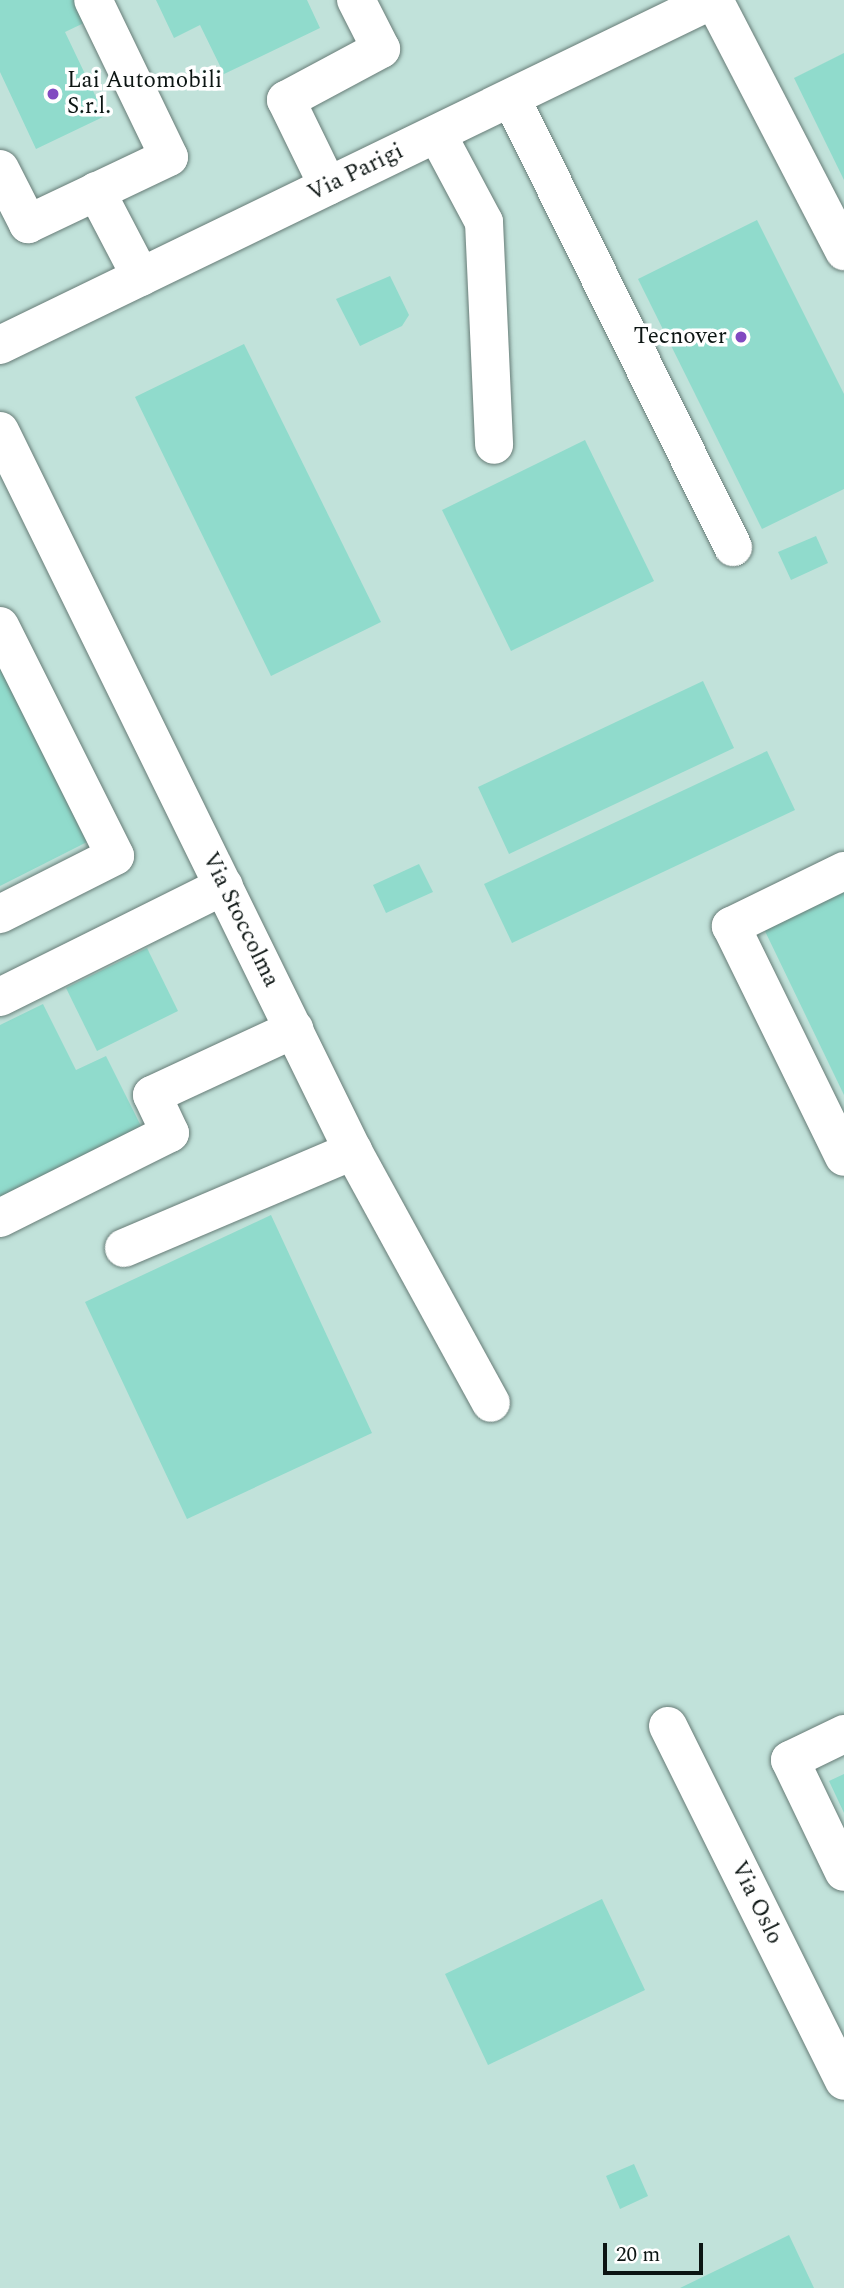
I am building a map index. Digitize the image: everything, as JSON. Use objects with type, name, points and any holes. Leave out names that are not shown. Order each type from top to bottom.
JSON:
[{"type":"street","points":[[0,169],[28,224],[169,157],[93,0]]},
{"type":"street","points":[[328,186],[286,100],[381,49],[356,0]]},
{"type":"street","points":[[713,0],[844,251]]},
{"type":"street","name":"Via Parigi","points":[[0,345],[713,0]]},
{"type":"street","points":[[510,98],[733,547]]},
{"type":"street","points":[[437,134],[484,222],[494,445]]},
{"type":"street","points":[[96,191],[141,277]]},
{"type":"street","name":"Via Stoccolma","points":[[0,432],[353,1151],[491,1403]]},
{"type":"street","points":[[0,626],[116,856],[0,914]]},
{"type":"street","points":[[844,871],[731,926],[844,1157]]},
{"type":"street","points":[[0,997],[224,886]]},
{"type":"street","points":[[0,1217],[170,1133],[152,1095],[294,1029]]},
{"type":"street","points":[[124,1248],[353,1151]]},
{"type":"street","name":"Via Oslo","points":[[667,1726],[841,2065]]},
{"type":"street","points":[[844,1734],[790,1760],[844,1872]]},
{"type":"shaded area","points":[[0,0],[844,0],[844,2288],[0,2288]]},
{"type":"building","name":"Lai Automobili S.r.l.","points":[[0,0],[76,0],[86,22],[65,32],[105,116],[36,149],[0,72]]},
{"type":"building","name":"Lai Automobili S.r.l.","points":[[156,0],[307,0],[320,28],[224,74],[200,25],[174,38]]},
{"type":"building","points":[[844,53],[844,180],[794,78]]},
{"type":"building","name":"Tecnover","points":[[757,220],[844,394],[844,489],[762,529],[638,279]]},
{"type":"building","points":[[390,276],[409,315],[402,326],[360,346],[336,299]]},
{"type":"building","points":[[244,344],[381,622],[271,676],[135,397]]},
{"type":"building","points":[[585,440],[654,581],[511,651],[442,510]]},
{"type":"building","points":[[816,536],[828,563],[791,580],[778,552]]},
{"type":"building","points":[[0,655],[93,839],[0,886]]},
{"type":"building","points":[[703,681],[734,748],[509,854],[478,787]]},
{"type":"building","points":[[767,751],[795,810],[512,943],[484,884]]},
{"type":"building","points":[[419,864],[433,892],[386,913],[373,885]]},
{"type":"building","points":[[844,888],[844,1095],[763,927]]},
{"type":"building","points":[[147,948],[178,1011],[97,1051],[66,988]]},
{"type":"building","points":[[43,1004],[76,1070],[106,1056],[142,1128],[0,1198],[0,1025]]},
{"type":"building","points":[[271,1215],[372,1433],[187,1519],[85,1302]]},
{"type":"building","points":[[844,1774],[844,1813],[829,1781]]},
{"type":"building","points":[[602,1899],[645,1990],[488,2065],[445,1974]]},
{"type":"building","points":[[634,2164],[648,2196],[620,2209],[606,2176]]},
{"type":"building","points":[[789,2235],[814,2288],[680,2288]]},
{"type":"place","name":"Lai Automobili S.r.l.","points":[[53,94]]},
{"type":"place","name":"Tecnover","points":[[741,337]]}]
